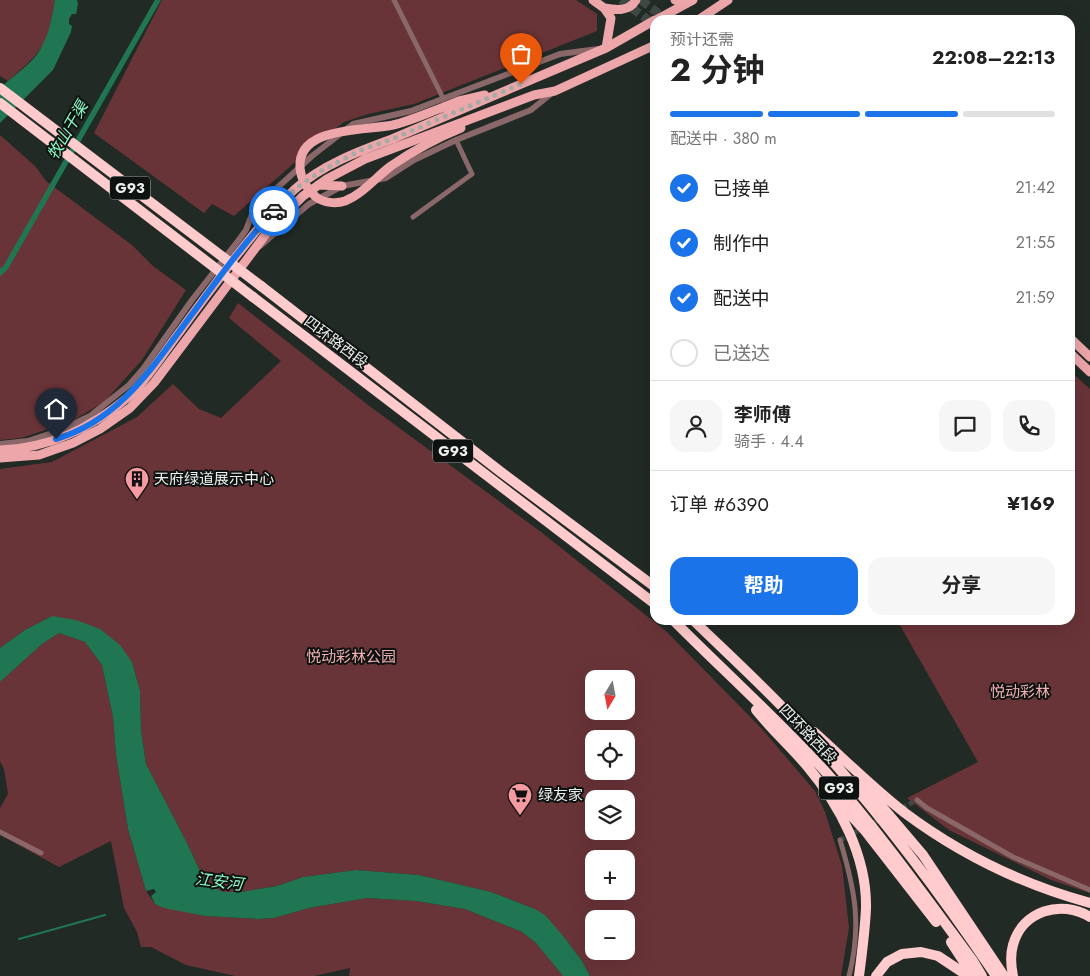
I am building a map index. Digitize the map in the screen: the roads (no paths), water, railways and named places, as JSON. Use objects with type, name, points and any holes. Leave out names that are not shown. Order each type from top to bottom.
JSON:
[{"type":"highway","name":"四环路西段","points":[[0,88],[261,286],[501,472],[650,583]]},
{"type":"highway","name":"四环路西段","points":[[0,103],[650,600]]},
{"type":"highway","name":"四环路西段","points":[[677,625],[824,770],[924,894],[982,976]]},
{"type":"highway","name":"四环路西段","points":[[698,625],[791,715],[833,762],[894,834],[924,873],[996,976]]},
{"type":"highway","points":[[731,678],[768,725],[866,832],[952,944],[972,976]]},
{"type":"highway","points":[[791,715],[804,723],[906,813],[949,842],[984,862],[1018,877],[1049,890],[1090,903]]},
{"type":"highway","points":[[822,740],[923,855],[1004,976]]},
{"type":"highway","points":[[808,767],[846,824],[862,873],[866,906],[859,976]]},
{"type":"highway","points":[[1013,976],[1012,946],[1019,931],[1029,919],[1037,913],[1059,907],[1071,908],[1090,917]]},
{"type":"highway","points":[[876,976],[887,962],[902,954],[921,952],[938,956],[968,976]]},
{"type":"main road","points":[[593,0],[604,8],[611,18],[606,48]]},
{"type":"main road","points":[[604,8],[625,9],[634,4],[636,0]]},
{"type":"main road","points":[[675,0],[692,0]]},
{"type":"main road","points":[[664,15],[692,0]]},
{"type":"main road","points":[[707,15],[728,0]]},
{"type":"main road","points":[[0,450],[42,443],[71,435],[128,397],[152,369],[261,224],[296,188],[321,171],[361,150],[392,139],[606,48],[650,23]]},
{"type":"main road","points":[[0,458],[39,455],[73,443],[100,429],[130,408],[154,383],[269,230],[303,196],[318,185],[365,159],[534,95],[555,90],[650,49]]},
{"type":"main road","points":[[505,91],[444,103],[396,124],[326,134],[313,140],[303,152],[299,160],[300,176],[305,186],[320,200],[334,203],[345,201],[356,195],[403,158],[436,138],[534,95]]},
{"type":"main road","points":[[318,185],[342,186]]},
{"type":"main road","points":[[1075,343],[1090,357]]},
{"type":"main road","points":[[1075,358],[1090,372]]},
{"type":"street","points":[[394,0],[444,103]]},
{"type":"street","points":[[0,444],[28,441],[58,431],[90,416],[129,385],[143,369],[192,300],[246,230],[254,209],[312,156],[353,124],[444,103],[560,54],[606,48]]},
{"type":"street","points":[[252,254],[309,204],[342,186],[386,178],[414,160],[456,140],[531,110],[555,90]]},
{"type":"street","points":[[413,217],[472,174],[456,140]]},
{"type":"street","points":[[918,800],[927,808],[1013,858],[1090,890]]},
{"type":"street","points":[[0,832],[41,853]]},
{"type":"street","points":[[840,840],[851,875],[856,907],[855,950],[850,976]]},
{"type":"waterway","name":"牧山干渠","points":[[0,273],[6,267],[158,0]]},
{"type":"waterway","points":[[19,939],[105,915]]},
{"type":"tunnel","points":[[621,0],[650,21]]},
{"type":"tunnel","points":[[641,0],[660,15]]},
{"type":"tunnel","points":[[889,815],[917,800]]},
{"type":"tunnel","points":[[840,840],[881,819]]},
{"type":"place","name":"天府绿道展示中心","points":[[137,500]]},
{"type":"place","name":"绿友家","points":[[520,816]]},
{"type":"park label","name":"悦动彩林公园","points":[[351,657]]},
{"type":"park label","name":"悦动彩林","points":[[1020,692]]},
{"type":"water label","name":"江安河","points":[[219,881]]}]
